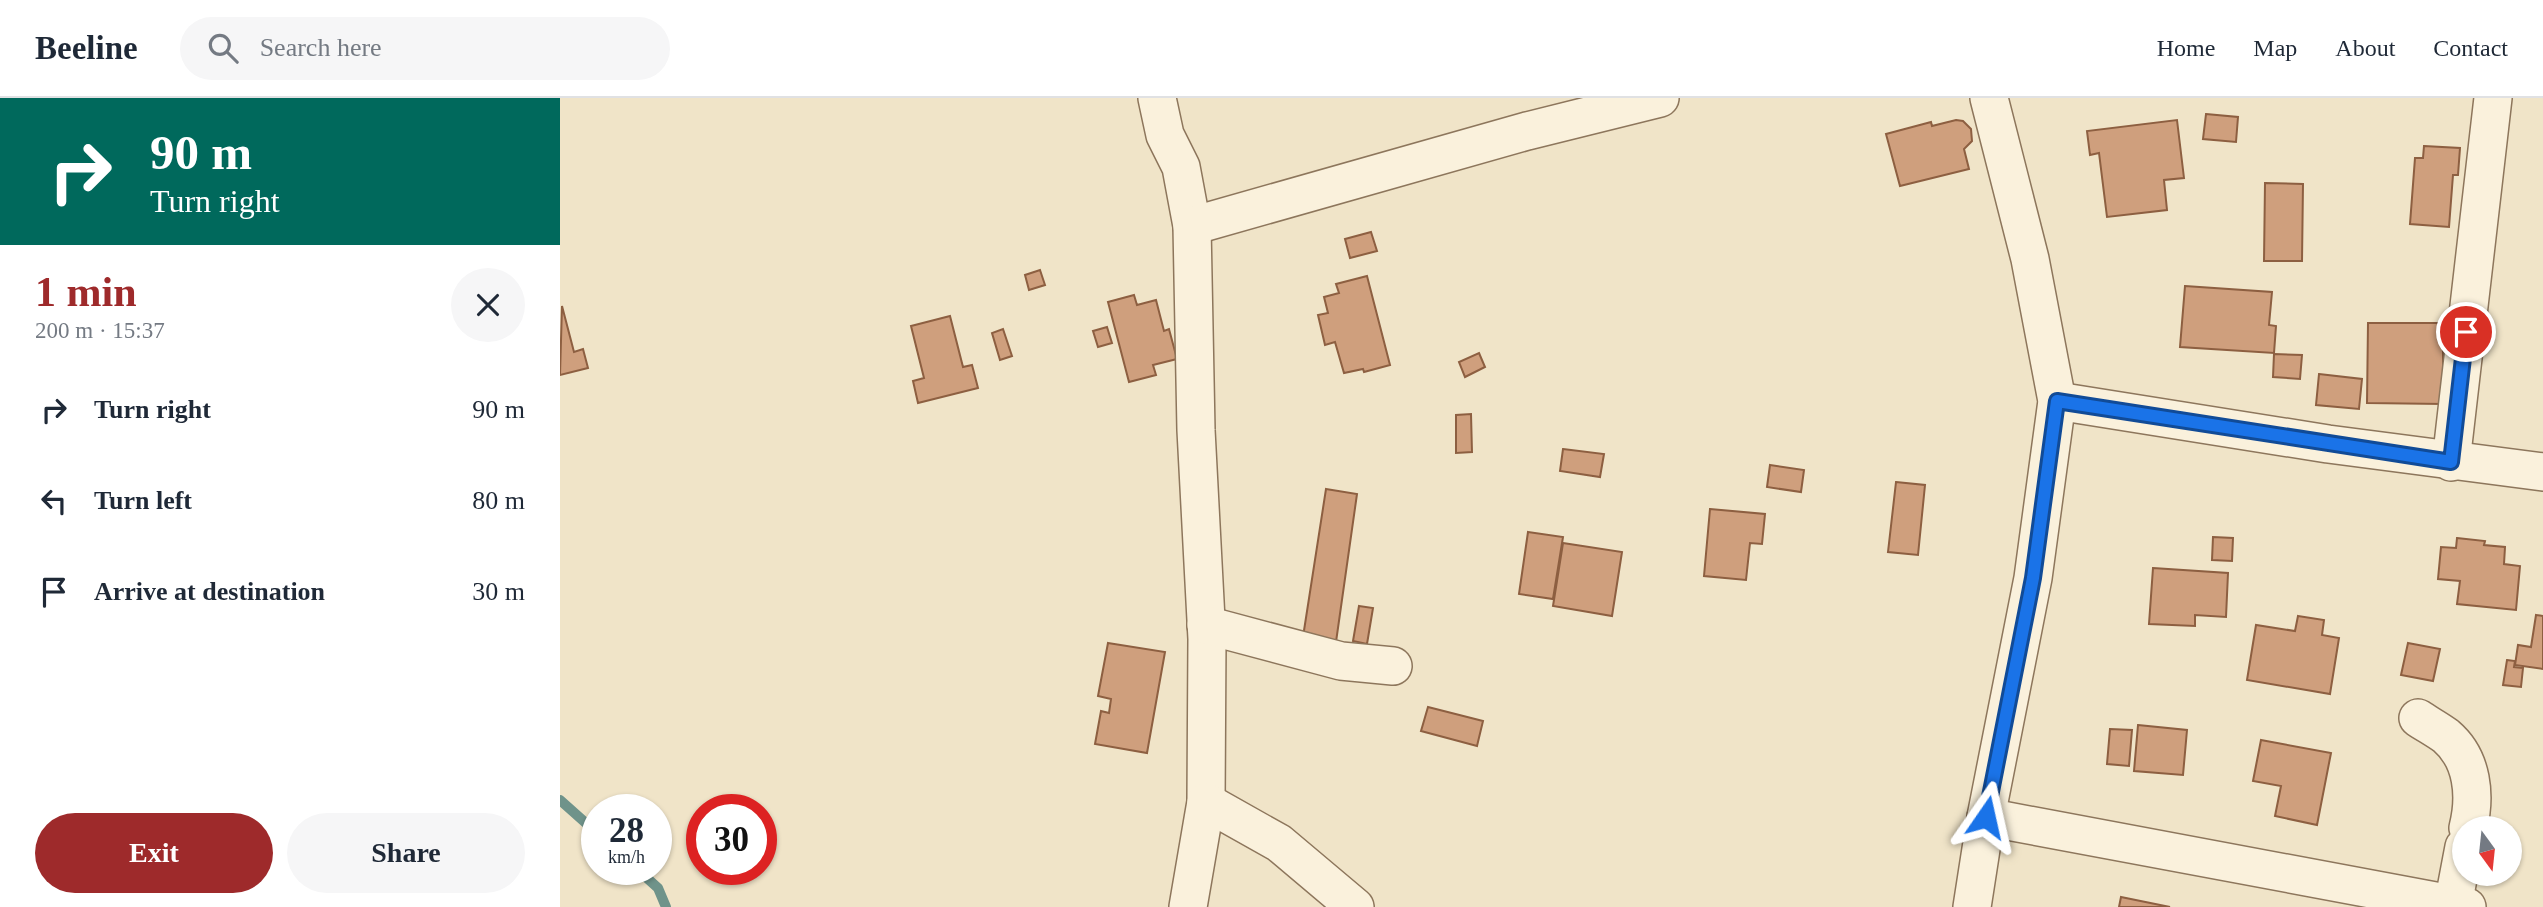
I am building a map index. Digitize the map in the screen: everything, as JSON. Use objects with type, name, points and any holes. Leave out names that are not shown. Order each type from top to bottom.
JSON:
[{"type":"street","points":[[1157,98],[1165,135],[1181,167],[1192,226],[1196,430],[1206,625],[1206,802],[1188,907]]},
{"type":"street","points":[[1192,226],[1527,131],[1660,98]]},
{"type":"street","points":[[1972,907],[1986,817],[2033,578],[2057,401],[2030,259],[1989,98]]},
{"type":"street","points":[[2451,462],[2493,98]]},
{"type":"street","points":[[2057,401],[2451,462],[2543,472]]},
{"type":"street","points":[[1206,625],[1341,661],[1394,666]]},
{"type":"street","points":[[2418,719],[2447,737],[2463,756],[2472,783],[2472,816]]},
{"type":"street","points":[[1206,802],[1279,843],[1356,907]]},
{"type":"street","points":[[1986,817],[2460,906],[2461,886]]},
{"type":"building","points":[[2206,114],[2238,117],[2236,142],[2203,139]]},
{"type":"building","points":[[1956,120],[1963,121],[1971,129],[1972,141],[1964,149],[1969,169],[1900,186],[1886,134],[1931,122],[1932,126]]},
{"type":"building","points":[[2177,120],[2184,178],[2164,180],[2167,210],[2107,217],[2099,153],[2090,155],[2087,131]]},
{"type":"building","points":[[2424,146],[2460,148],[2458,175],[2453,175],[2449,227],[2410,224],[2415,158],[2423,158]]},
{"type":"building","points":[[2265,183],[2303,184],[2302,261],[2264,261]]},
{"type":"building","points":[[1371,232],[1377,251],[1350,258],[1345,239]]},
{"type":"building","points":[[1040,270],[1045,285],[1029,290],[1025,275]]},
{"type":"building","points":[[1367,276],[1390,365],[1364,372],[1363,369],[1344,373],[1335,342],[1325,345],[1318,315],[1328,313],[1324,297],[1339,293],[1336,284]]},
{"type":"building","points":[[2185,286],[2272,292],[2269,325],[2276,326],[2274,353],[2180,347]]},
{"type":"building","points":[[1134,295],[1137,305],[1156,300],[1164,331],[1169,329],[1177,359],[1153,365],[1156,375],[1129,382],[1108,302]]},
{"type":"building","points":[[562,306],[574,352],[583,349],[588,368],[560,375]]},
{"type":"building","points":[[950,316],[963,367],[972,365],[978,388],[918,403],[913,381],[924,378],[911,326]]},
{"type":"building","points":[[2368,323],[2443,323],[2443,404],[2367,403]]},
{"type":"building","points":[[1107,327],[1112,343],[1098,347],[1093,331]]},
{"type":"building","points":[[1003,329],[1012,356],[1000,360],[992,333]]},
{"type":"building","points":[[1479,353],[1485,367],[1465,377],[1459,362]]},
{"type":"building","points":[[2274,354],[2302,355],[2300,379],[2273,377]]},
{"type":"building","points":[[2319,374],[2362,379],[2359,409],[2316,405]]},
{"type":"building","points":[[1471,414],[1472,452],[1456,453],[1456,415]]},
{"type":"building","points":[[1563,449],[1604,454],[1600,477],[1560,471]]},
{"type":"building","points":[[1770,465],[1804,470],[1801,492],[1767,487]]},
{"type":"building","points":[[1896,482],[1925,485],[1918,555],[1888,552]]},
{"type":"building","points":[[1326,489],[1357,494],[1336,642],[1303,637]]},
{"type":"building","points":[[1710,509],[1765,514],[1762,544],[1750,543],[1746,580],[1704,576]]},
{"type":"building","points":[[1528,532],[1563,537],[1553,599],[1519,594]]},
{"type":"building","points":[[2213,537],[2233,538],[2232,561],[2212,560]]},
{"type":"building","points":[[2457,538],[2485,541],[2484,545],[2505,547],[2504,564],[2520,566],[2516,610],[2457,604],[2460,581],[2438,579],[2441,547],[2456,548]]},
{"type":"building","points":[[1563,543],[1622,552],[1612,616],[1553,606]]},
{"type":"building","points":[[2153,568],[2228,573],[2226,617],[2195,615],[2195,626],[2149,624]]},
{"type":"building","points":[[1359,606],[1373,608],[1367,644],[1353,641]]},
{"type":"building","points":[[2536,615],[2543,616],[2543,669],[2515,665],[2518,645],[2531,647]]},
{"type":"building","points":[[2298,616],[2324,620],[2322,635],[2339,638],[2330,694],[2247,680],[2256,625],[2295,631]]},
{"type":"building","points":[[1108,643],[1165,652],[1147,753],[1095,744],[1101,711],[1109,713],[1111,699],[1098,696]]},
{"type":"building","points":[[2408,643],[2440,649],[2433,681],[2401,675]]},
{"type":"building","points":[[2507,660],[2515,661],[2514,667],[2523,668],[2521,687],[2503,685]]},
{"type":"building","points":[[1428,707],[1483,721],[1477,746],[1421,731]]},
{"type":"building","points":[[2138,725],[2187,730],[2183,775],[2134,771]]},
{"type":"building","points":[[2110,729],[2132,730],[2129,766],[2107,764]]},
{"type":"building","points":[[2261,740],[2331,753],[2317,825],[2275,816],[2281,786],[2253,781]]},
{"type":"building","points":[[2121,897],[2170,907],[2119,907]]},
{"type":"waterway","points":[[560,800],[581,819]]},
{"type":"waterway","points":[[655,885],[666,907]]},
{"type":"route","points":[[1986,817],[2033,578],[2057,401],[2451,462],[2466,332]]}]
